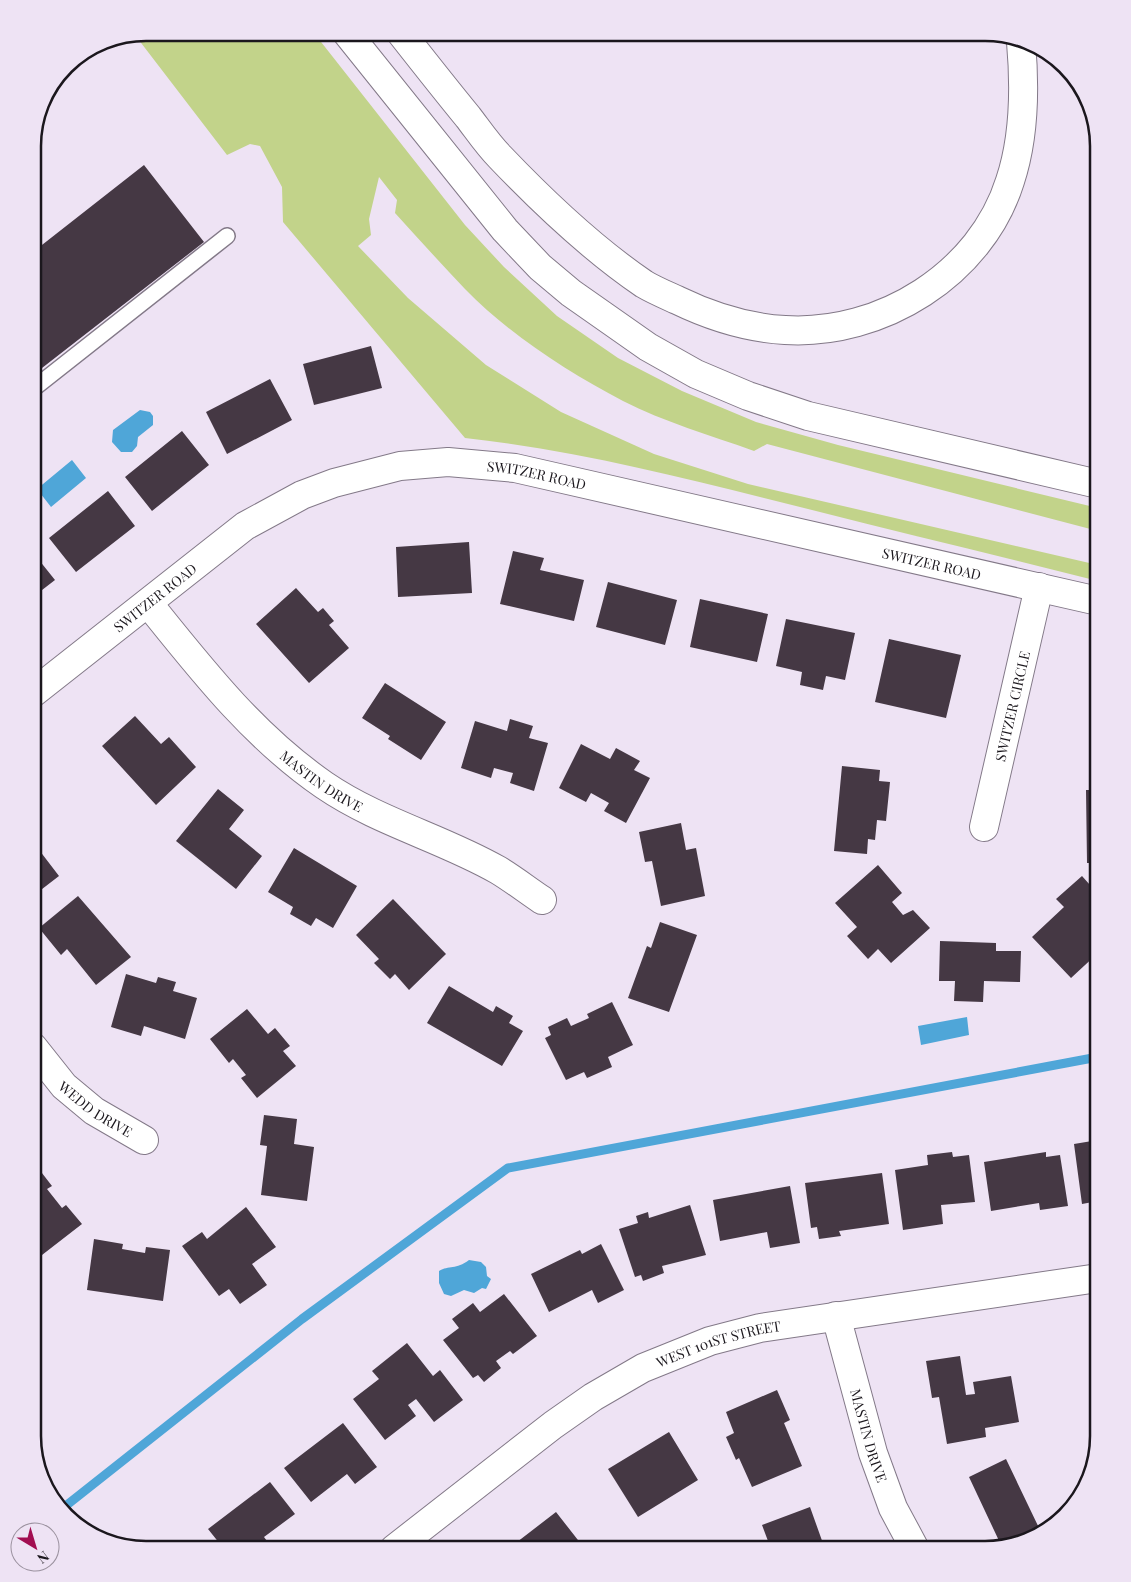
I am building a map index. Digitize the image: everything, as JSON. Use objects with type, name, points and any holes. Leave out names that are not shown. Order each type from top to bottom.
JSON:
[{"type":"main road","points":[[355,41],[505,230],[540,267],[572,293],[648,347],[696,374],[748,396],[808,416],[1090,482]]},
{"type":"main road","points":[[407,41],[498,156],[591,243],[645,285],[695,309],[737,322],[784,330],[816,329],[846,325],[875,316],[906,303],[932,286],[954,267],[979,240],[998,209],[1010,181],[1019,146],[1024,71],[1022,48]]},
{"type":"main road","name":"SWITZER ROAD","points":[[41,687],[245,526],[302,495],[334,483],[400,466],[448,462],[515,468],[1090,599]]},
{"type":"main road","name":"SWITZER CIRCLE","points":[[984,827],[1039,587]]},
{"type":"main road","name":"MASTIN DRIVE","points":[[148,603],[224,696],[265,739],[324,785],[381,817],[497,870],[542,900]]},
{"type":"main road","name":"WEDD DRIVE","points":[[41,1057],[64,1086],[94,1111],[144,1140]]},
{"type":"main road","name":"WEST 101ST STREET","points":[[411,1541],[553,1425],[593,1397],[642,1368],[710,1341],[752,1330],[836,1316],[1090,1279]]},
{"type":"main road","name":"MASTIN DRIVE","points":[[836,1316],[873,1453],[894,1508],[910,1541]]},
{"type":"lane","points":[[41,383],[227,236]]},
{"type":"green space","points":[[140,41],[320,41],[465,225],[504,267],[557,316],[618,358],[682,391],[756,422],[838,445],[1090,506],[1090,529],[767,444],[754,451],[639,409],[560,365],[520,337],[482,306],[395,213],[397,200],[379,177],[369,219],[371,235],[358,246],[408,298],[486,365],[561,412],[654,454],[748,484],[1090,563],[1090,579],[642,468],[554,451],[465,438],[283,222],[282,187],[260,146],[250,144],[227,155]]},
{"type":"water","points":[[140,410],[150,412],[153,416],[153,425],[138,437],[137,446],[132,452],[121,452],[112,442],[113,430]]},
{"type":"water","points":[[72,460],[86,478],[51,507],[41,494],[41,486]]},
{"type":"water","points":[[967,1017],[969,1035],[921,1045],[918,1026]]},
{"type":"water","points":[[469,1260],[481,1262],[486,1267],[487,1276],[491,1279],[486,1289],[482,1288],[474,1293],[464,1290],[451,1296],[444,1294],[439,1283],[439,1271],[460,1265]]},
{"type":"building","points":[[144,165],[204,242],[41,369],[41,246]]},
{"type":"building","points":[[371,346],[382,388],[314,405],[303,364]]},
{"type":"building","points":[[270,379],[292,420],[227,454],[206,412]]},
{"type":"building","points":[[182,431],[209,465],[152,511],[125,477]]},
{"type":"building","points":[[108,491],[135,526],[76,572],[49,538]]},
{"type":"building","points":[[469,542],[472,593],[398,597],[396,547]]},
{"type":"building","points":[[513,551],[544,558],[540,570],[584,580],[574,621],[500,604]]},
{"type":"building","points":[[41,562],[55,580],[41,591]]},
{"type":"building","points":[[608,582],[677,600],[665,645],[596,627]]},
{"type":"building","points":[[296,588],[318,612],[323,608],[334,621],[329,625],[349,648],[309,683],[256,624]]},
{"type":"building","points":[[700,599],[768,614],[757,662],[690,647]]},
{"type":"building","points":[[786,619],[855,633],[845,680],[826,676],[823,690],[800,685],[802,672],[776,666]]},
{"type":"building","points":[[889,639],[961,655],[946,718],[875,702]]},
{"type":"building","points":[[385,683],[446,722],[421,760],[388,739],[390,736],[362,718]]},
{"type":"building","points":[[135,716],[161,744],[169,737],[196,767],[156,805],[102,746]]},
{"type":"building","points":[[510,719],[533,726],[529,738],[548,743],[534,791],[510,783],[513,773],[494,768],[491,778],[461,768],[475,721],[507,731]]},
{"type":"building","points":[[581,744],[610,759],[616,748],[640,761],[634,770],[650,778],[626,823],[604,811],[609,803],[591,793],[586,802],[559,788]]},
{"type":"building","points":[[842,766],[880,770],[879,781],[890,782],[886,821],[877,820],[875,840],[868,839],[867,854],[834,851]]},
{"type":"building","points":[[218,789],[244,810],[229,829],[262,856],[236,889],[176,841]]},
{"type":"building","points":[[1086,790],[1090,790],[1090,863],[1087,863]]},
{"type":"building","points":[[681,823],[686,850],[696,848],[705,896],[661,906],[652,861],[645,862],[639,832]]},
{"type":"building","points":[[294,848],[357,886],[333,928],[316,918],[311,926],[290,914],[293,907],[268,892]]},
{"type":"building","points":[[41,852],[59,876],[41,890]]},
{"type":"building","points":[[878,865],[902,893],[892,902],[903,915],[913,910],[930,928],[891,963],[878,949],[868,959],[847,936],[857,927],[835,903]]},
{"type":"building","points":[[1082,876],[1090,885],[1090,960],[1071,978],[1032,937],[1064,907],[1056,899]]},
{"type":"building","points":[[78,896],[131,957],[96,985],[67,949],[61,955],[41,930],[41,926]]},
{"type":"building","points":[[393,899],[446,954],[409,990],[395,974],[390,979],[374,963],[379,959],[356,935]]},
{"type":"building","points":[[660,922],[697,935],[669,1012],[628,998],[647,946],[651,948]]},
{"type":"building","points":[[940,941],[996,943],[996,951],[1021,951],[1020,982],[984,981],[983,1002],[954,1001],[955,981],[939,981]]},
{"type":"building","points":[[126,974],[156,983],[158,977],[176,982],[173,991],[197,998],[185,1039],[144,1026],[141,1036],[111,1027]]},
{"type":"building","points":[[449,986],[493,1012],[496,1006],[513,1016],[509,1023],[523,1031],[502,1066],[427,1023]]},
{"type":"building","points":[[612,1002],[633,1045],[608,1057],[612,1067],[587,1078],[584,1072],[566,1080],[545,1038],[551,1035],[548,1027],[567,1018],[571,1026],[589,1018],[587,1014]]},
{"type":"building","points":[[247,1009],[268,1034],[275,1028],[290,1046],[283,1051],[296,1066],[257,1098],[241,1078],[246,1075],[233,1059],[229,1063],[210,1039]]},
{"type":"building","points":[[264,1115],[297,1119],[294,1144],[314,1147],[307,1201],[261,1195],[267,1146],[260,1145]]},
{"type":"building","points":[[1090,1141],[1090,1202],[1082,1204],[1074,1144]]},
{"type":"building","points":[[952,1152],[953,1157],[969,1155],[975,1202],[941,1205],[943,1224],[903,1230],[895,1170],[928,1165],[927,1155]]},
{"type":"building","points":[[1046,1152],[1046,1157],[1060,1155],[1068,1206],[1040,1210],[1039,1203],[991,1211],[984,1162]]},
{"type":"building","points":[[41,1172],[52,1186],[47,1189],[62,1208],[66,1205],[82,1224],[42,1255]]},
{"type":"building","points":[[882,1173],[889,1224],[839,1231],[841,1236],[819,1239],[817,1227],[811,1228],[805,1183]]},
{"type":"building","points":[[790,1186],[800,1243],[770,1248],[767,1232],[720,1241],[713,1200]]},
{"type":"building","points":[[690,1205],[706,1255],[662,1266],[664,1273],[643,1281],[641,1275],[635,1277],[619,1229],[638,1223],[636,1216],[648,1212],[649,1218]]},
{"type":"building","points":[[246,1207],[276,1247],[252,1264],[267,1285],[240,1304],[229,1289],[219,1296],[182,1246],[202,1232],[207,1239]]},
{"type":"building","points":[[94,1239],[123,1244],[122,1249],[145,1253],[146,1247],[170,1250],[163,1301],[87,1290]]},
{"type":"building","points":[[601,1244],[624,1290],[598,1303],[592,1290],[549,1312],[531,1274],[580,1250],[582,1254]]},
{"type":"building","points":[[504,1294],[537,1336],[513,1354],[510,1351],[496,1361],[501,1368],[484,1382],[478,1375],[473,1378],[443,1340],[459,1328],[452,1319],[473,1303],[480,1312]]},
{"type":"building","points":[[407,1343],[433,1376],[440,1370],[463,1400],[434,1422],[416,1399],[408,1405],[416,1416],[385,1440],[353,1399],[379,1379],[372,1371]]},
{"type":"building","points":[[960,1356],[966,1395],[975,1394],[973,1382],[1011,1376],[1019,1422],[985,1428],[986,1437],[947,1444],[939,1397],[932,1398],[926,1361]]},
{"type":"building","points":[[777,1390],[790,1420],[784,1423],[802,1466],[752,1487],[739,1458],[736,1460],[726,1437],[734,1433],[726,1412]]},
{"type":"building","points":[[343,1423],[377,1467],[355,1484],[347,1474],[311,1502],[284,1468]]},
{"type":"building","points":[[669,1432],[698,1480],[638,1517],[608,1469]]},
{"type":"building","points":[[1006,1459],[1038,1526],[1025,1533],[999,1540],[969,1477]]},
{"type":"building","points":[[270,1482],[295,1514],[264,1537],[267,1541],[218,1541],[208,1529]]},
{"type":"building","points":[[810,1507],[822,1541],[768,1541],[762,1525]]},
{"type":"building","points":[[556,1512],[579,1541],[518,1541]]},
{"type":"waterway","points":[[67,1505],[302,1319],[508,1168],[1090,1059]]}]
